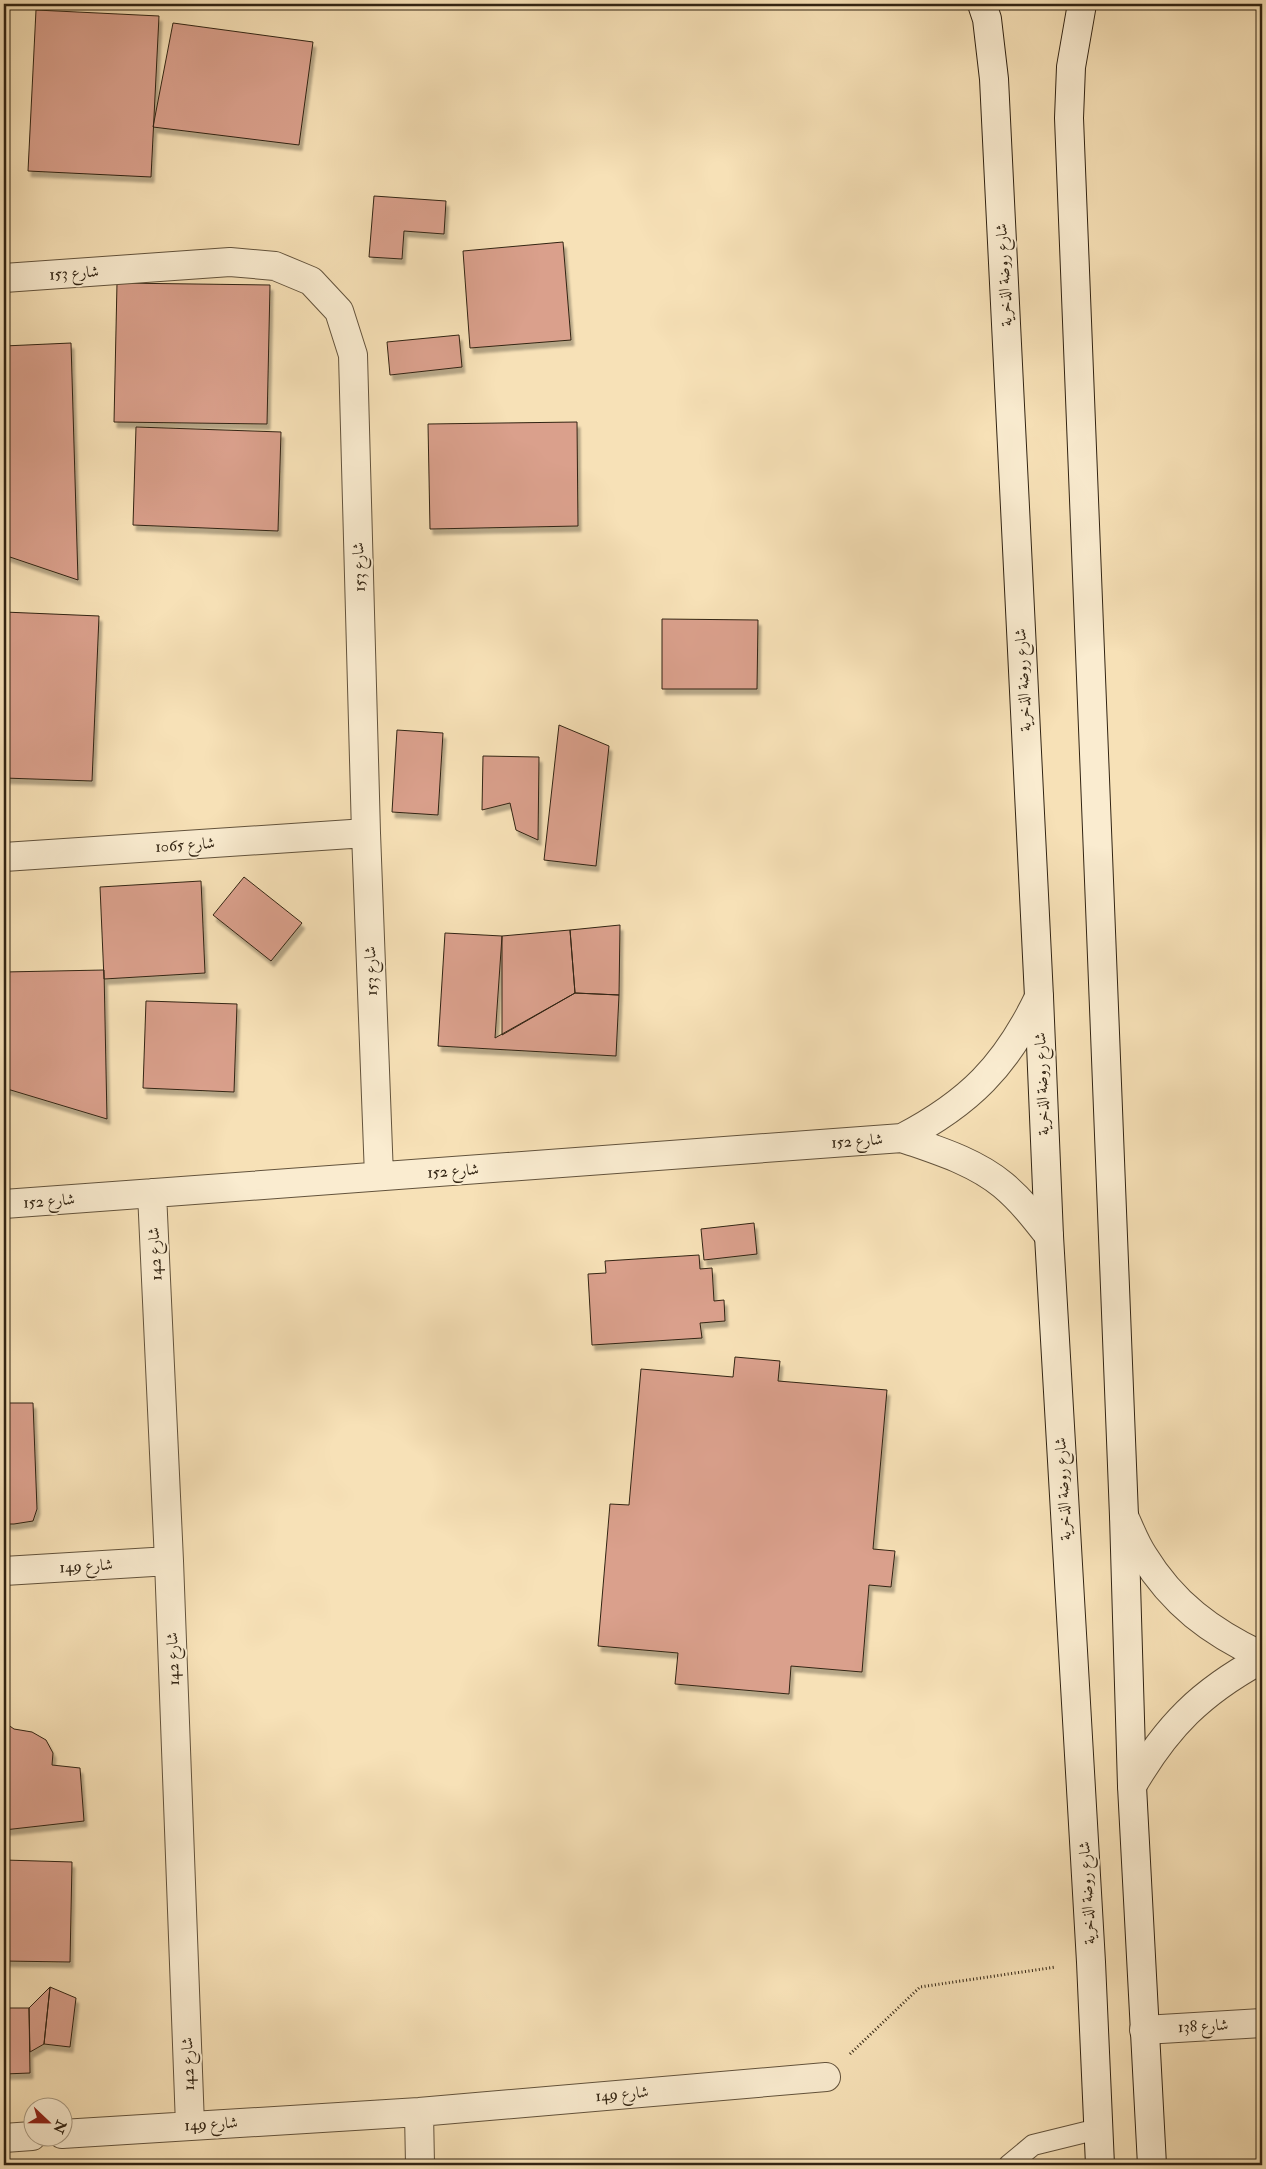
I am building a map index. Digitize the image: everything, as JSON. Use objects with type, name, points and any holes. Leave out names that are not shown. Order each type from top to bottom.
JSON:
[{"type":"street","name":"شارع روضة الذخرية","points":[[982,4],[987,19],[994,79],[1049,1236],[1091,1962],[1100,2165]]},
{"type":"street","points":[[1082,4],[1071,67],[1069,118],[1124,1516],[1132,1786],[1152,2165]]},
{"type":"street","name":"شارع 153","points":[[4,278],[230,262],[275,266],[311,281],[339,311],[353,354],[366,833],[379,1176]]},
{"type":"street","name":"شارع 1065","points":[[4,857],[366,833]]},
{"type":"street","name":"شارع 152","points":[[4,1204],[902,1138],[931,1122],[959,1103],[984,1080],[1006,1055],[1025,1027],[1039,997]]},
{"type":"street","name":"شارع 152","points":[[902,1138],[971,1164],[1002,1184],[1027,1208],[1049,1236]]},
{"type":"street","name":"شارع 142","points":[[152,1193],[169,1561],[190,2125]]},
{"type":"street","points":[[1124,1516],[1142,1554],[1165,1587],[1195,1616],[1229,1640],[1262,1657]]},
{"type":"street","name":"شارع 149","points":[[4,1571],[169,1561]]},
{"type":"street","points":[[1132,1786],[1151,1753],[1174,1723],[1232,1675],[1262,1657]]},
{"type":"street","name":"شارع 138","points":[[1144,2030],[1262,2023]]},
{"type":"street","name":"شارع 149","points":[[72,2133],[419,2112],[826,2077]]},
{"type":"street","points":[[419,2112],[420,2165]]},
{"type":"street","points":[[4,2138],[22,2137]]},
{"type":"lane","points":[[1009,2165],[1033,2145],[1098,2129]]},
{"type":"path","points":[[826,2077],[920,1987],[1091,1962]]},
{"type":"building","points":[[36,10],[159,16],[151,177],[28,171]]},
{"type":"building","points":[[173,23],[313,42],[299,145],[153,127]]},
{"type":"building","points":[[374,196],[446,201],[444,234],[404,231],[402,259],[369,257]]},
{"type":"building","points":[[563,242],[571,340],[470,348],[463,251]]},
{"type":"building","points":[[117,283],[270,285],[267,424],[114,422]]},
{"type":"building","points":[[459,335],[462,367],[390,375],[387,342]]},
{"type":"building","points":[[71,343],[78,580],[4,555],[4,346]]},
{"type":"building","points":[[577,422],[578,526],[430,529],[428,424]]},
{"type":"building","points":[[136,427],[281,432],[278,531],[133,525]]},
{"type":"building","points":[[4,612],[99,616],[92,781],[4,778]]},
{"type":"building","points":[[662,619],[758,620],[757,689],[662,689]]},
{"type":"building","points":[[559,725],[609,746],[596,866],[544,860]]},
{"type":"building","points":[[397,730],[443,733],[438,815],[392,812]]},
{"type":"building","points":[[483,756],[539,757],[538,840],[516,830],[510,803],[482,810]]},
{"type":"building","points":[[244,877],[302,923],[271,961],[213,915]]},
{"type":"building","points":[[201,881],[205,973],[104,979],[100,887]]},
{"type":"building","points":[[620,925],[619,995],[575,993],[570,930]]},
{"type":"building","points":[[570,930],[575,993],[502,1035],[502,936]]},
{"type":"building","points":[[445,933],[502,936],[495,1038],[575,993],[619,995],[616,1056],[438,1046]]},
{"type":"building","points":[[104,970],[107,1119],[4,1088],[4,972]]},
{"type":"building","points":[[146,1001],[237,1004],[234,1092],[143,1088]]},
{"type":"building","points":[[754,1223],[757,1254],[704,1260],[701,1229]]},
{"type":"building","points":[[699,1255],[700,1269],[712,1268],[714,1301],[724,1300],[725,1321],[700,1323],[702,1338],[592,1345],[588,1274],[606,1273],[605,1261]]},
{"type":"building","points":[[735,1357],[780,1361],[778,1381],[887,1390],[873,1549],[895,1551],[891,1587],[869,1585],[862,1672],[791,1666],[789,1694],[675,1684],[678,1653],[598,1646],[610,1504],[629,1505],[641,1369],[733,1377]]},
{"type":"building","points":[[4,1403],[33,1403],[37,1509],[33,1521],[4,1524]]},
{"type":"building","points":[[4,1722],[14,1729],[32,1732],[46,1740],[53,1753],[52,1765],[80,1768],[84,1821],[4,1830]]},
{"type":"building","points":[[4,1860],[72,1862],[70,1962],[4,1961]]},
{"type":"building","points":[[50,1987],[76,1998],[70,2047],[44,2044]]},
{"type":"building","points":[[50,1987],[44,2044],[30,2052],[29,2008]]},
{"type":"building","points":[[4,2008],[29,2008],[30,2073],[4,2074]]}]
